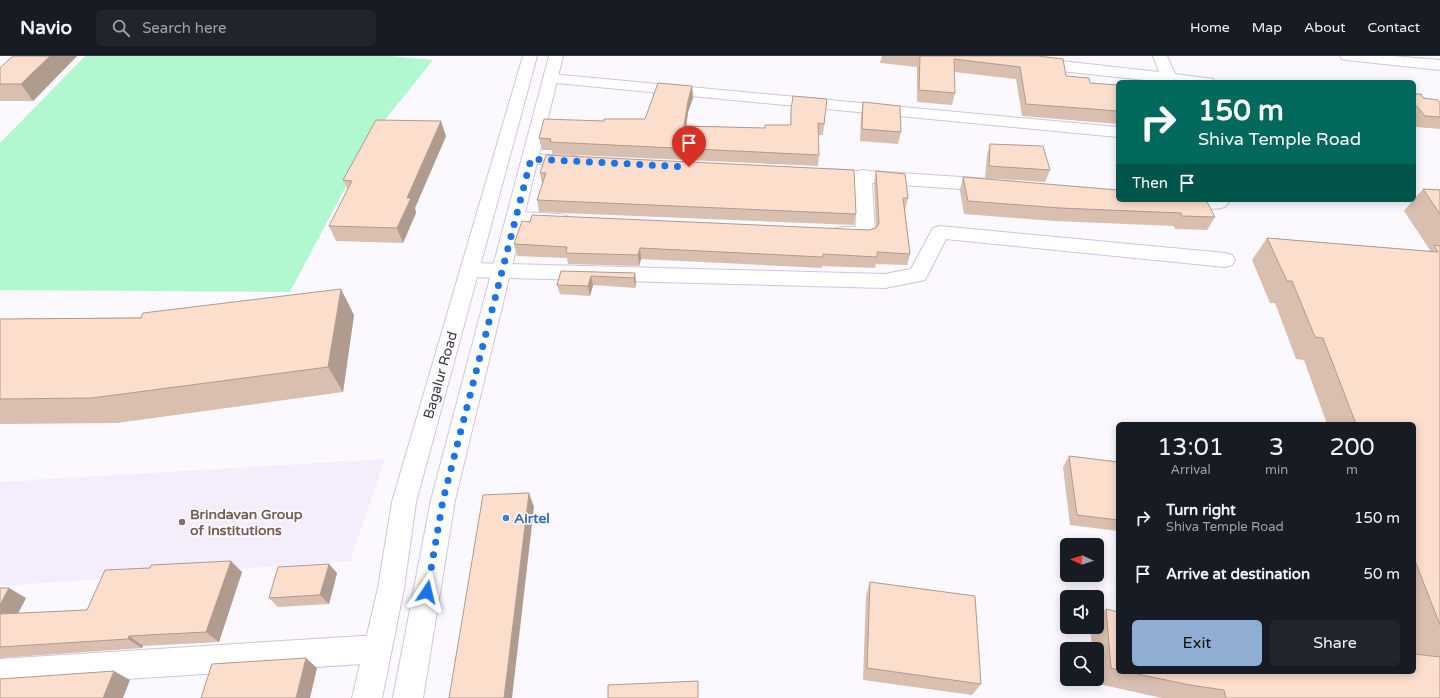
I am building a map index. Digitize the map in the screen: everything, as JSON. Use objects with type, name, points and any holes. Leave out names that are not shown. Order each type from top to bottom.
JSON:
[{"type":"street","name":"Bagalur Road","points":[[367,698],[391,588],[404,502],[470,270],[494,177],[530,56]]},
{"type":"street","points":[[408,698],[443,500],[556,56]]},
{"type":"street","points":[[1023,62],[1170,80],[1160,56]]},
{"type":"street","points":[[1347,56],[1440,65]]},
{"type":"street","points":[[551,79],[1116,132]]},
{"type":"street","points":[[531,159],[594,162]]},
{"type":"street","points":[[807,173],[862,175],[1010,187]]},
{"type":"street","points":[[826,232],[866,234],[862,175]]},
{"type":"street","points":[[516,218],[579,221]]},
{"type":"street","points":[[470,270],[884,281],[918,275],[940,232],[1225,260]]},
{"type":"street","points":[[0,673],[378,649]]},
{"type":"shaded area","name":"Brindavan Group of Institutions","points":[[385,459],[350,561],[0,586],[0,482]]},
{"type":"green space","points":[[85,56],[391,56],[433,60],[373,135],[290,292],[0,290],[0,143]]},
{"type":"building","points":[[13,56],[50,56],[21,84],[0,84],[0,68]]},
{"type":"building","points":[[920,56],[1038,56],[1063,59],[1066,76],[1089,78],[1090,83],[1116,85],[1116,111],[1026,104],[1020,67],[954,59],[955,93],[919,90]]},
{"type":"building","points":[[658,83],[692,86],[684,126],[765,128],[765,125],[791,125],[793,96],[827,99],[824,124],[818,123],[819,155],[550,142],[551,139],[539,138],[544,119],[604,121],[604,119],[645,119]]},
{"type":"building","points":[[1416,94],[1421,94],[1423,98],[1438,100],[1440,102],[1440,117],[1425,116],[1416,105]]},
{"type":"building","points":[[863,102],[900,106],[901,132],[862,129]]},
{"type":"building","points":[[376,120],[441,121],[407,198],[411,198],[397,228],[329,226],[352,181],[343,180]]},
{"type":"building","points":[[990,144],[1043,146],[1050,170],[989,166]]},
{"type":"building","points":[[546,155],[854,170],[856,214],[537,200],[546,173],[540,173]]},
{"type":"building","points":[[876,171],[905,174],[908,198],[903,198],[910,254],[877,252],[877,257],[823,254],[823,257],[640,248],[638,255],[566,253],[567,247],[514,244],[522,221],[530,222],[532,215],[869,230],[876,228],[879,223]]},
{"type":"building","points":[[963,177],[1116,190],[1116,202],[1207,202],[1215,217],[1182,216],[1181,213],[1060,208],[968,201]]},
{"type":"building","points":[[1423,189],[1440,190],[1440,214]]},
{"type":"building","points":[[1267,238],[1438,252],[1434,245],[1440,246],[1440,625],[1416,563],[1416,422],[1355,422],[1323,338],[1315,337],[1292,281],[1287,281]]},
{"type":"building","points":[[561,271],[635,273],[634,278],[591,276],[588,286],[557,285]]},
{"type":"building","points":[[341,289],[328,367],[92,398],[0,399],[0,319],[141,318],[143,313]]},
{"type":"building","points":[[1069,456],[1116,462],[1116,520],[1077,515]]},
{"type":"building","points":[[529,493],[504,698],[449,698],[483,495]]},
{"type":"building","points":[[231,561],[206,632],[129,636],[128,639],[0,647],[0,614],[87,610],[105,570],[150,568],[151,565]]},
{"type":"building","points":[[329,564],[320,595],[269,598],[278,567]]},
{"type":"building","points":[[870,582],[975,596],[981,684],[867,668]]},
{"type":"building","points":[[0,588],[9,588],[0,605]]},
{"type":"building","points":[[1106,609],[1116,612],[1116,669],[1111,668]]},
{"type":"building","points":[[1416,654],[1440,657],[1440,698],[1226,698],[1224,690],[1190,685],[1138,674],[1416,674]]},
{"type":"building","points":[[306,658],[296,698],[201,698],[212,664]]},
{"type":"building","points":[[114,671],[103,698],[0,698],[0,679]]},
{"type":"building","points":[[698,681],[698,698],[608,698],[608,685]]},
{"type":"place","name":"Airtel","points":[[506,518]]},
{"type":"place","name":"Brindavan Group of Institutions","points":[[182,522]]},
{"type":"route","points":[[427,592],[443,500],[531,159],[689,167]]}]
